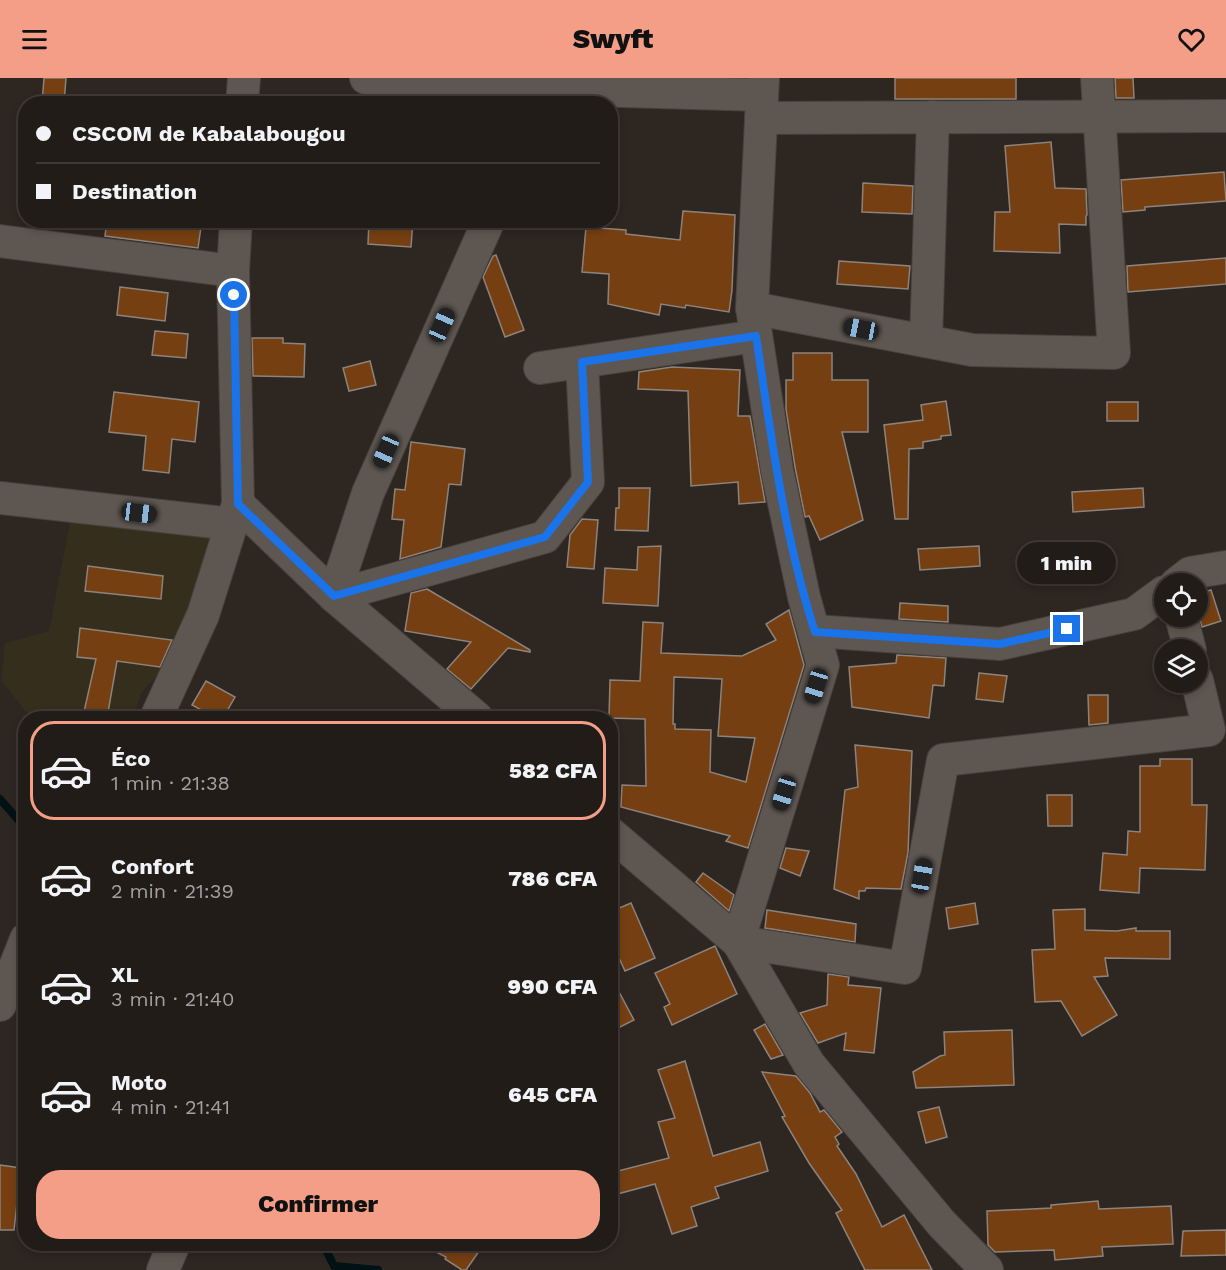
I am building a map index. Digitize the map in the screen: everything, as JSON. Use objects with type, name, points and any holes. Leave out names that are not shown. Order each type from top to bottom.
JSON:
[{"type":"street","points":[[243,96],[244,78]]},
{"type":"street","points":[[366,78],[527,96]]},
{"type":"street","points":[[540,368],[582,362],[754,322],[926,341],[972,350],[1114,353],[1097,78]]},
{"type":"street","points":[[618,96],[762,97],[933,117],[1226,116]]},
{"type":"street","points":[[738,942],[823,664],[804,597],[777,470],[754,322],[762,97]]},
{"type":"street","points":[[926,341],[933,117]]},
{"type":"street","points":[[159,711],[202,615],[235,514],[233,271],[236,228]]},
{"type":"street","points":[[334,596],[368,493],[485,228]]},
{"type":"street","points":[[0,241],[233,271]]},
{"type":"street","points":[[334,596],[545,537],[588,482],[582,362]]},
{"type":"street","points":[[0,498],[235,514],[469,711]]},
{"type":"street","points":[[1191,573],[1226,567]]},
{"type":"street","points":[[815,632],[1000,644],[1134,614],[1154,599]]},
{"type":"street","points":[[738,942],[905,968],[943,760],[1209,730],[1200,693]]},
{"type":"street","points":[[618,840],[738,942],[809,1064],[942,1224],[987,1270]]},
{"type":"street","points":[[0,1005],[18,959]]},
{"type":"street","points":[[163,1270],[171,1251]]},
{"type":"shaded area","points":[[72,512],[212,538],[172,660],[141,693],[135,711],[25,711],[1,680],[5,643],[49,631]]},
{"type":"building","points":[[44,78],[66,78],[65,96],[43,96]]},
{"type":"building","points":[[895,78],[1016,78],[1016,99],[895,99]]},
{"type":"building","points":[[1115,78],[1133,78],[1134,98],[1116,98]]},
{"type":"building","points":[[1051,142],[1055,188],[1086,189],[1086,225],[1059,224],[1060,253],[994,251],[995,212],[1010,212],[1005,146]]},
{"type":"building","points":[[1224,172],[1226,201],[1145,207],[1145,210],[1123,212],[1121,180]]},
{"type":"building","points":[[863,183],[913,186],[912,214],[862,212]]},
{"type":"building","points":[[683,211],[735,215],[729,312],[686,305],[685,308],[661,304],[659,315],[608,304],[609,274],[582,272],[586,228],[626,230],[626,234],[680,240]]},
{"type":"building","points":[[106,228],[201,228],[198,248],[105,236]]},
{"type":"building","points":[[369,228],[412,228],[411,247],[368,244]]},
{"type":"building","points":[[496,255],[524,330],[505,337],[483,277],[493,256]]},
{"type":"building","points":[[1226,258],[1226,284],[1128,292],[1127,266]]},
{"type":"building","points":[[839,261],[910,266],[908,289],[837,284]]},
{"type":"building","points":[[120,287],[168,293],[165,321],[117,315]]},
{"type":"building","points":[[155,331],[188,334],[186,358],[152,355]]},
{"type":"building","points":[[252,338],[283,338],[283,343],[305,344],[304,377],[253,376]]},
{"type":"building","points":[[793,353],[832,353],[832,380],[868,380],[868,432],[842,432],[863,520],[820,540],[809,516],[805,517],[786,409],[786,380],[793,380]]},
{"type":"building","points":[[370,361],[376,385],[349,391],[343,368]]},
{"type":"building","points":[[672,367],[740,370],[738,416],[750,416],[765,502],[739,504],[738,482],[691,486],[688,391],[638,389],[639,372]]},
{"type":"building","points":[[114,392],[199,402],[195,442],[172,439],[169,473],[143,470],[146,436],[109,432]]},
{"type":"building","points":[[946,401],[951,435],[923,442],[923,448],[909,449],[908,519],[895,519],[884,425],[923,420],[921,405]]},
{"type":"building","points":[[1107,402],[1138,402],[1138,421],[1107,421]]},
{"type":"building","points":[[411,442],[465,449],[461,485],[449,484],[441,547],[400,559],[404,520],[392,519],[395,489],[405,490]]},
{"type":"building","points":[[619,488],[650,488],[648,531],[615,530],[616,508],[619,508]]},
{"type":"building","points":[[1143,488],[1144,507],[1073,512],[1072,492]]},
{"type":"building","points":[[582,519],[598,520],[594,569],[567,567],[570,535]]},
{"type":"building","points":[[661,546],[658,606],[603,603],[605,568],[637,570],[638,547]]},
{"type":"building","points":[[979,546],[980,566],[920,570],[918,549]]},
{"type":"building","points":[[88,566],[163,576],[161,599],[85,591]]},
{"type":"building","points":[[427,589],[530,652],[508,648],[471,689],[447,669],[471,642],[405,631],[411,593]]},
{"type":"building","points":[[1211,590],[1221,621],[1208,625],[1208,591]]},
{"type":"building","points":[[900,603],[948,606],[948,622],[899,619]]},
{"type":"building","points":[[789,610],[804,665],[748,848],[726,841],[730,836],[621,807],[622,785],[646,786],[645,719],[618,718],[618,711],[609,711],[610,680],[640,681],[643,622],[663,623],[661,653],[742,656],[776,640],[766,624]],"holes":[[[674,677],[722,679],[718,736],[755,738],[746,782],[710,772],[711,730],[675,729],[675,724],[673,724]]]},
{"type":"building","points":[[80,628],[172,640],[160,667],[117,661],[108,711],[84,711],[96,659],[77,657]]},
{"type":"building","points":[[897,655],[946,658],[944,686],[933,685],[929,718],[852,707],[849,667],[896,663]]},
{"type":"building","points":[[979,673],[1007,676],[1003,702],[976,699]]},
{"type":"building","points":[[206,681],[235,697],[227,711],[203,711],[192,705]]},
{"type":"building","points":[[1088,695],[1108,695],[1108,723],[1089,725]]},
{"type":"building","points":[[855,745],[912,751],[908,853],[901,889],[866,888],[865,891],[859,891],[859,899],[834,889],[845,790],[858,787]]},
{"type":"building","points":[[1160,759],[1192,759],[1192,805],[1207,805],[1205,870],[1140,868],[1139,893],[1100,890],[1103,853],[1127,855],[1128,831],[1140,832],[1140,766],[1160,766]]},
{"type":"building","points":[[1047,795],[1072,795],[1072,826],[1048,826]]},
{"type":"building","points":[[786,848],[809,851],[800,876],[780,868]]},
{"type":"building","points":[[703,873],[734,895],[729,911],[696,882]]},
{"type":"building","points":[[631,903],[655,958],[625,971],[618,956],[618,909]]},
{"type":"building","points":[[975,903],[978,924],[949,929],[946,908]]},
{"type":"building","points":[[1085,909],[1085,930],[1117,931],[1136,928],[1136,931],[1170,931],[1170,959],[1105,958],[1108,976],[1094,977],[1117,1015],[1082,1036],[1061,1001],[1035,1002],[1032,950],[1055,949],[1053,910]]},
{"type":"building","points":[[767,910],[856,924],[855,942],[765,928]]},
{"type":"building","points":[[715,946],[737,994],[672,1025],[664,1007],[670,1004],[655,973]]},
{"type":"building","points":[[828,974],[849,977],[848,985],[881,988],[874,1053],[844,1050],[846,1033],[818,1043],[800,1013],[827,1005]]},
{"type":"building","points":[[618,990],[634,1020],[618,1028]]},
{"type":"building","points":[[765,1024],[783,1055],[771,1059],[754,1030]]},
{"type":"building","points":[[1012,1030],[1014,1085],[916,1088],[913,1072],[945,1055],[944,1032]]},
{"type":"building","points":[[685,1061],[713,1156],[760,1142],[768,1171],[715,1187],[719,1198],[691,1207],[697,1226],[672,1234],[655,1184],[618,1194],[618,1171],[669,1158],[658,1122],[675,1118],[658,1070]]},
{"type":"building","points":[[762,1072],[796,1076],[810,1093],[820,1112],[824,1110],[842,1132],[835,1137],[839,1144],[837,1146],[856,1174],[882,1227],[904,1215],[932,1270],[865,1270],[836,1213],[842,1210],[809,1163],[782,1117],[785,1116]]},
{"type":"building","points":[[939,1107],[947,1137],[926,1143],[918,1112]]},
{"type":"building","points":[[0,1165],[18,1168],[18,1195],[14,1230],[0,1230]]},
{"type":"building","points":[[1098,1201],[1099,1209],[1171,1206],[1173,1244],[1102,1247],[1103,1256],[1055,1260],[1054,1250],[995,1252],[988,1245],[987,1211],[1051,1208],[1051,1205]]},
{"type":"building","points":[[1226,1230],[1226,1255],[1181,1256],[1183,1231]]},
{"type":"building","points":[[434,1251],[479,1251],[466,1270],[462,1270],[445,1259],[446,1257]]},
{"type":"waterway","points":[[0,799],[18,820]]},
{"type":"waterway","points":[[326,1251],[334,1266],[378,1270]]},
{"type":"route","points":[[234,295],[238,504],[334,596],[545,537],[588,482],[582,362],[756,336],[777,470],[804,597],[815,632],[1000,644],[1067,629]]}]
